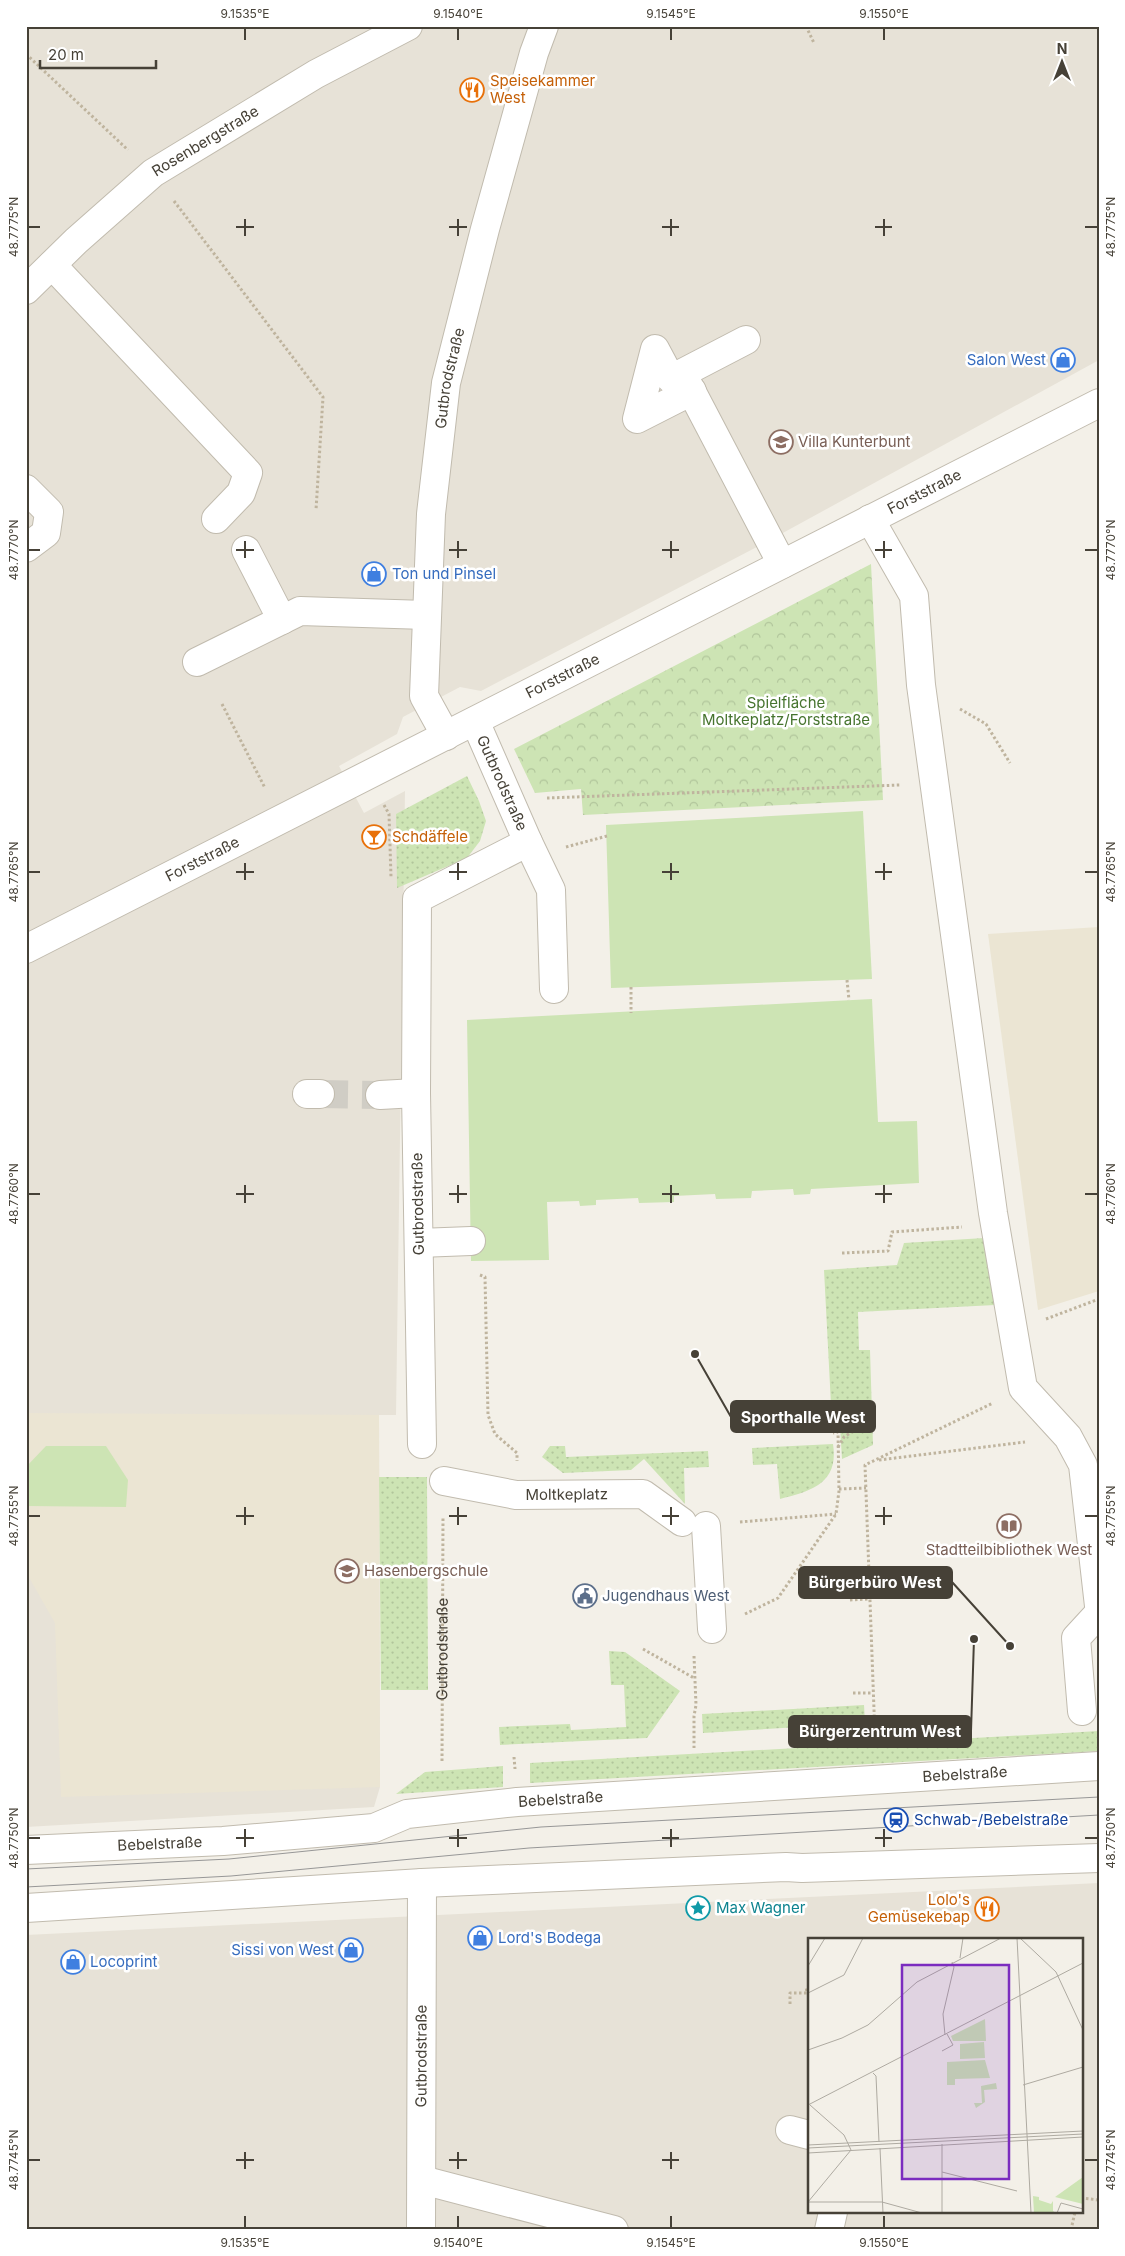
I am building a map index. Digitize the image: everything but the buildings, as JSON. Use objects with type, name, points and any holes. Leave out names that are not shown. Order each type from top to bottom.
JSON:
[{"type":"street","name":"Rosenbergstraße","points":[[26,290],[153,173],[316,74],[371,35],[408,26]]},
{"type":"street","name":"Gutbrodstraße","points":[[446,736],[424,696],[431,514],[446,383],[520,100],[544,26]]},
{"type":"street","points":[[52,265],[248,473],[241,493],[216,519]]},
{"type":"street","points":[[746,340],[687,382],[782,564]]},
{"type":"street","name":"Forststraße","points":[[26,949],[1099,403]]},
{"type":"street","points":[[26,489],[49,512],[46,533],[26,548]]},
{"type":"street","points":[[870,519],[914,596],[921,685],[995,1225],[1023,1388],[1068,1437],[1083,1465],[1099,1606]]},
{"type":"street","points":[[246,550],[282,620]]},
{"type":"street","points":[[197,662],[300,611],[426,615]]},
{"type":"street","name":"Gutbrodstraße","points":[[422,1444],[416,1093],[417,899],[528,842],[475,721]]},
{"type":"street","points":[[528,842],[552,890],[554,989]]},
{"type":"street","points":[[380,1095],[416,1093]]},
{"type":"street","points":[[419,1243],[460,1241]]},
{"type":"street","name":"Moltkeplatz","points":[[444,1481],[516,1495],[643,1494],[694,1524]]},
{"type":"street","points":[[694,1524],[712,1629]]},
{"type":"street","points":[[1082,1710],[1076,1638],[1099,1614]]},
{"type":"street","name":"Bebelstraße","points":[[26,1850],[223,1841],[374,1828],[407,1814],[516,1802],[1099,1766]]},
{"type":"street","points":[[26,1908],[422,1883],[786,1867],[812,1868],[1099,1858]]},
{"type":"street","name":"Gutbrodstraße","points":[[422,1883],[422,2230]]},
{"type":"street","points":[[422,2180],[614,2230]]},
{"type":"street","points":[[828,2230],[832,2214]]},
{"type":"path","points":[[806,26],[814,42]]},
{"type":"path","points":[[26,54],[153,173],[323,397],[316,510]]},
{"type":"path","points":[[222,704],[282,820]]},
{"type":"path","points":[[986,724],[1010,764]]},
{"type":"path","points":[[368,776],[389,814],[391,878]]},
{"type":"path","points":[[510,800],[936,784]]},
{"type":"path","points":[[847,980],[849,1000]]},
{"type":"path","points":[[631,987],[631,1013]]},
{"type":"path","points":[[842,1253],[888,1251],[892,1232],[995,1225]]},
{"type":"path","points":[[460,1241],[467,1271],[486,1277],[488,1416],[495,1434],[517,1453]]},
{"type":"path","points":[[1013,1332],[1099,1299]]},
{"type":"path","points":[[875,1737],[865,1465],[1023,1388]]},
{"type":"path","points":[[838,1447],[844,1437],[872,1419]]},
{"type":"path","points":[[694,1748],[696,1705],[693,1638],[778,1598],[836,1514],[839,1489],[838,1432],[832,1433]]},
{"type":"path","points":[[876,1460],[1068,1437]]},
{"type":"path","name":"Gutbrodstraße","points":[[442,1761],[444,1481]]},
{"type":"path","points":[[839,1489],[866,1488]]},
{"type":"path","points":[[694,1524],[836,1514]]},
{"type":"path","points":[[850,1600],[870,1599]]},
{"type":"path","points":[[643,1649],[694,1678]]},
{"type":"path","points":[[853,1692],[873,1692]]},
{"type":"path","points":[[790,2004],[790,1993],[806,1993],[806,1986]]},
{"type":"path","points":[[1082,2198],[1099,2200]]},
{"type":"path","points":[[1071,2230],[1075,2214]]},
{"type":"shaded area","points":[[26,26],[1099,26],[1099,360],[770,540],[481,691],[460,687],[403,717],[397,734],[339,766],[364,813],[405,791],[396,1415],[379,1415],[380,1787],[374,1807],[26,1827]]},
{"type":"shaded area","points":[[1099,927],[1099,1291],[1038,1310],[988,934]]},
{"type":"shaded area","name":"Hasenbergschule","points":[[26,1413],[379,1415],[380,1787],[61,1797],[55,1623],[26,1572]]},
{"type":"shaded area","points":[[1099,1883],[1099,2230],[26,2230],[26,1935]]},
{"type":"green space","name":"Spielfläche Moltkeplatz/Forststraße","points":[[871,564],[883,800],[583,815],[581,789],[535,793],[514,749]]},
{"type":"green space","points":[[467,776],[486,821],[480,841],[467,858],[397,888],[396,814]]},
{"type":"green space","points":[[863,811],[872,979],[611,988],[606,825]]},
{"type":"green space","points":[[872,999],[878,1122],[917,1121],[919,1183],[811,1189],[810,1194],[794,1195],[793,1189],[752,1191],[751,1198],[716,1199],[715,1194],[674,1196],[674,1202],[639,1203],[638,1198],[596,1200],[596,1205],[580,1206],[579,1201],[547,1202],[549,1260],[471,1261],[467,1020]]},
{"type":"green space","points":[[984,1238],[995,1305],[858,1312],[859,1350],[870,1350],[873,1445],[842,1459],[840,1426],[832,1424],[824,1270],[897,1265],[904,1243]]},
{"type":"green space","points":[[833,1444],[834,1457],[832,1468],[827,1476],[821,1483],[803,1493],[792,1496],[780,1499],[777,1464],[753,1465],[752,1448]]},
{"type":"green space","points":[[46,1446],[106,1446],[128,1480],[126,1507],[26,1506],[26,1467]]},
{"type":"green space","points":[[550,1446],[565,1446],[566,1457],[708,1451],[709,1467],[684,1468],[685,1504],[644,1459],[631,1470],[563,1473],[542,1457]]},
{"type":"green space","points":[[379,1477],[427,1477],[428,1690],[381,1690]]},
{"type":"green space","points":[[609,1651],[625,1652],[680,1691],[647,1738],[500,1745],[499,1727],[570,1724],[571,1730],[626,1727],[624,1685],[611,1685]]},
{"type":"green space","points":[[864,1705],[865,1723],[703,1733],[702,1714]]},
{"type":"green space","points":[[1099,1731],[1099,1751],[530,1783],[530,1763]]},
{"type":"green space","points":[[503,1766],[503,1787],[396,1794],[425,1772]]},
{"type":"tunnel","points":[[320,1094],[380,1095]]},
{"type":"tram line","points":[[26,1869],[229,1859],[541,1827],[1099,1797]]},
{"type":"tram line","points":[[26,1887],[231,1876],[529,1848],[1099,1815]]},
{"type":"place","name":"Speisekammer West","points":[[472,90]]},
{"type":"place","name":"Salon West","points":[[1063,360]]},
{"type":"place","name":"Villa Kunterbunt","points":[[781,442]]},
{"type":"place","name":"Ton und Pinsel","points":[[374,574]]},
{"type":"place","name":"Schdäffele","points":[[374,837]]},
{"type":"place","name":"Sporthalle West","points":[[695,1354]]},
{"type":"place","name":"Stadtteilbibliothek West","points":[[1009,1526]]},
{"type":"place","name":"Hasenbergschule","points":[[347,1571]]},
{"type":"place","name":"Jugendhaus West","points":[[585,1596]]},
{"type":"place","name":"Bürgerzentrum West","points":[[974,1639]]},
{"type":"place","name":"Bürgerbüro West","points":[[1010,1646]]},
{"type":"place","name":"Schwab-/Bebelstraße","points":[[896,1820]]},
{"type":"place","name":"Max Wagner","points":[[698,1908]]},
{"type":"place","name":"Lolo's Gemüsekebap","points":[[987,1909]]},
{"type":"place","name":"Lord's Bodega","points":[[480,1938]]},
{"type":"place","name":"Sissi von West","points":[[351,1950]]},
{"type":"place","name":"Locoprint","points":[[73,1962]]}]
